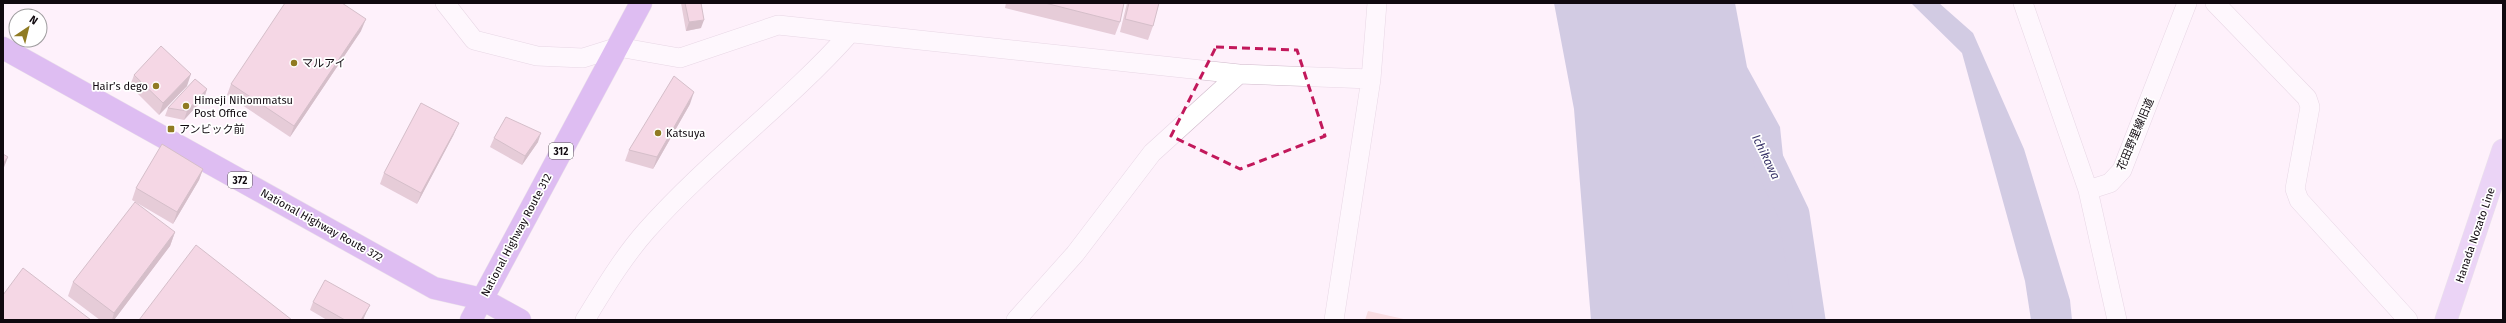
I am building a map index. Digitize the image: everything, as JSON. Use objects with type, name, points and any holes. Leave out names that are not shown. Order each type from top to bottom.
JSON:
[{"type":"highway","name":"National Highway Route 312","points":[[471,320],[641,3]]},
{"type":"highway","name":"National Highway Route 372","points":[[3,48],[434,288],[482,299],[520,320]]},
{"type":"main road","name":"Hanada Nozato Line","points":[[2446,320],[2503,150]]},
{"type":"street","points":[[445,3],[474,40],[537,56],[583,58],[618,47],[680,58],[778,25],[1239,74],[1371,80]]},
{"type":"street","points":[[1334,320],[1371,80],[1377,3]]},
{"type":"street","points":[[2023,3],[2088,190],[2117,320]]},
{"type":"street","name":"花田野里線旧道","points":[[2088,190],[2110,183],[2122,170],[2187,3]]},
{"type":"street","points":[[2215,3],[2307,98],[2310,107],[2295,189],[2299,200],[2408,320]]},
{"type":"street","points":[[585,320],[613,274],[646,230],[716,160],[821,66],[850,33]]},
{"type":"street","points":[[1016,320],[1075,254],[1152,153],[1239,74]]},
{"type":"highlighted area","points":[[1216,47],[1297,50],[1325,136],[1240,169],[1171,136]]},
{"type":"shaded area","points":[[1368,311],[1408,320],[1365,320]]},
{"type":"water","points":[[1554,3],[1735,3],[1747,67],[1780,127],[1800,320],[1591,320],[1574,109]]},
{"type":"water","points":[[1911,3],[1939,3],[1973,33],[2024,149],[2070,300],[2072,320],[2031,320],[2025,281],[1962,53]]},
{"type":"building","name":"マルアイ","points":[[285,3],[342,3],[366,19],[294,126],[231,84]]},
{"type":"building","points":[[685,3],[701,3],[704,20],[689,22]]},
{"type":"building","points":[[1045,3],[1124,3],[1120,22]]},
{"type":"building","points":[[1129,3],[1159,3],[1153,26],[1125,19]]},
{"type":"building","points":[[161,46],[191,74],[163,103],[134,75]]},
{"type":"building","name":"Katsuya","points":[[674,76],[694,92],[657,157],[629,150]]},
{"type":"building","points":[[195,79],[207,89],[187,111],[168,108]]},
{"type":"building","points":[[421,103],[459,123],[421,193],[384,173]]},
{"type":"building","points":[[506,117],[541,133],[525,156],[494,138]]},
{"type":"building","points":[[162,144],[203,169],[177,212],[136,188]]},
{"type":"building","points":[[3,154],[8,157],[3,163]]},
{"type":"building","points":[[135,202],[175,232],[114,313],[73,282]]},
{"type":"building","points":[[196,245],[292,320],[139,320]]},
{"type":"building","points":[[23,268],[91,320],[3,320],[3,295]]},
{"type":"building","points":[[325,280],[370,305],[361,320],[345,320],[313,302]]},
{"type":"waterway","name":"Ichikawa","points":[[1769,162],[1794,214],[1810,320]]},
{"type":"place","name":"マルアイ","points":[[294,63]]},
{"type":"place","name":"Hair’s dego","points":[[156,86]]},
{"type":"place","name":"Himeji Nihommatsu Post Office","points":[[186,106]]},
{"type":"place","name":"アンビック前","points":[[171,129]]},
{"type":"place","name":"Katsuya","points":[[658,133]]}]
